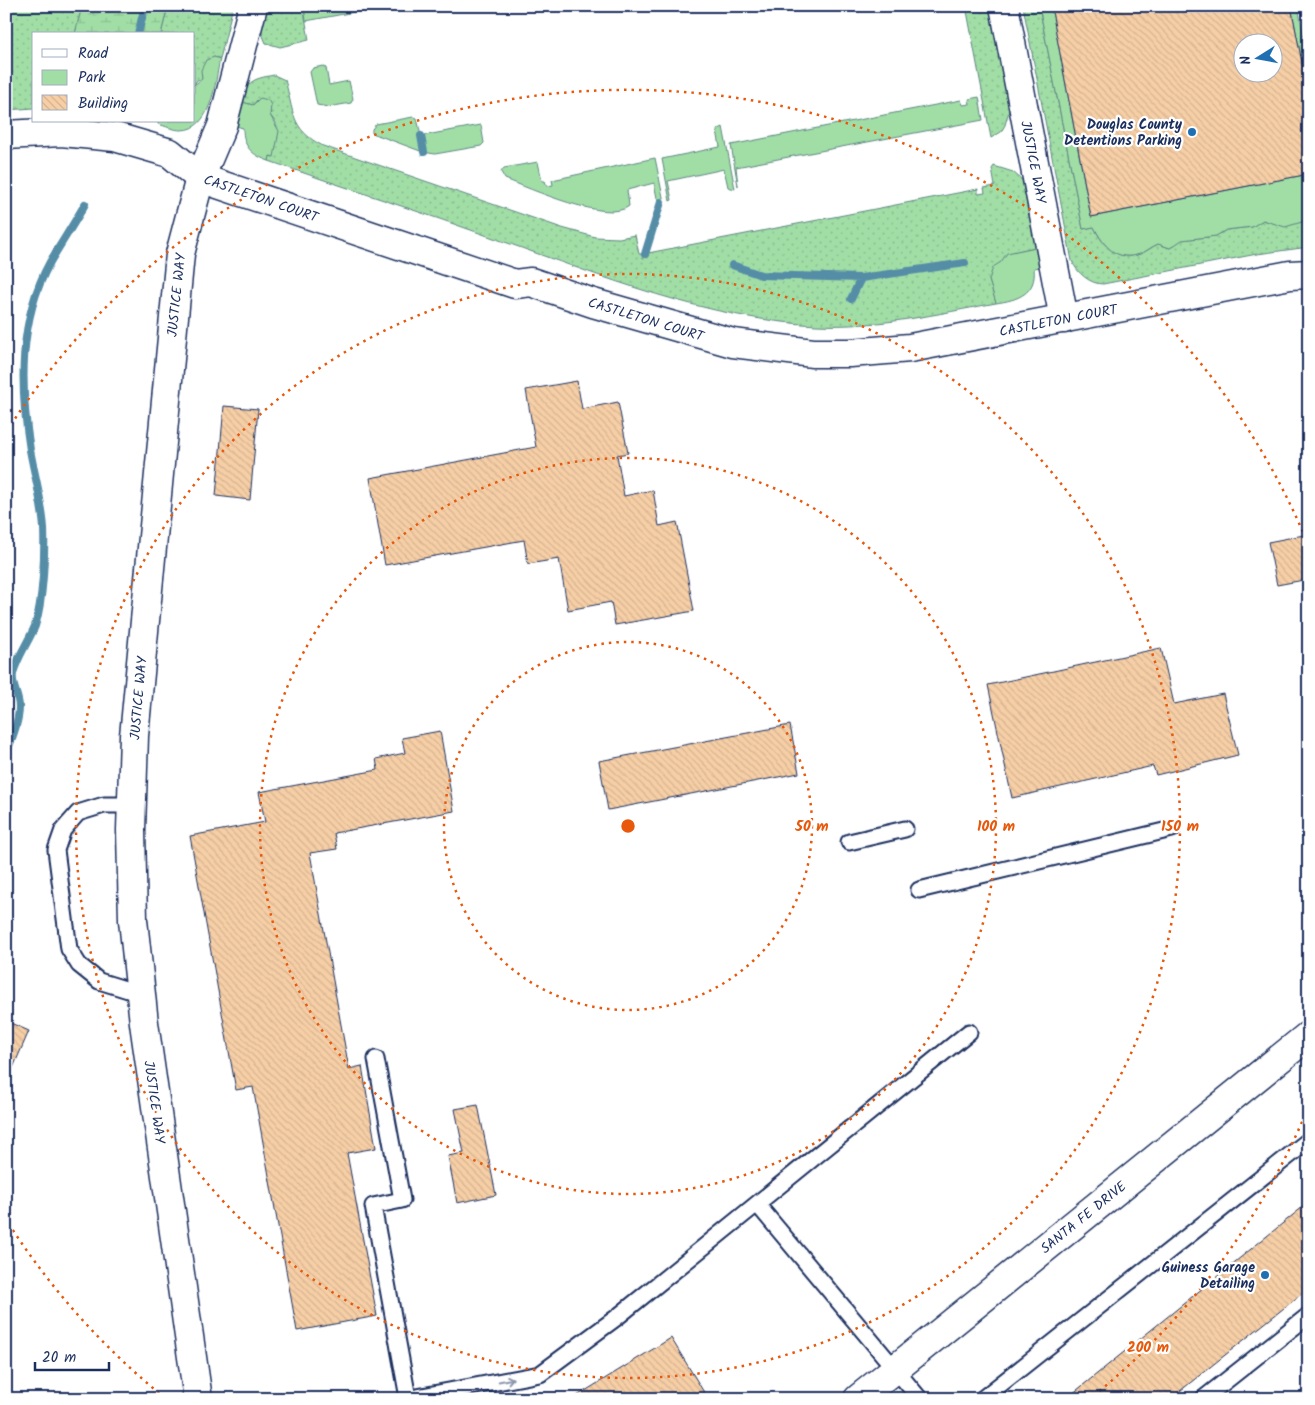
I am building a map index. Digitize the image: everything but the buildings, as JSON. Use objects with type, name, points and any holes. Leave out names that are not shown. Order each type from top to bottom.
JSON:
[{"type":"street","name":"JUSTICE WAY","points":[[198,1399],[185,1323],[141,994],[133,920],[131,805],[134,736],[161,465],[174,302],[184,234],[200,178],[222,126],[253,6]]},
{"type":"street","name":"JUSTICE WAY","points":[[1004,6],[1064,319]]},
{"type":"street","name":"CASTLETON COURT","points":[[6,135],[61,132],[115,137],[170,153],[200,178],[515,284],[531,282],[602,306],[732,343],[813,353],[878,352],[910,348],[1309,274]]},
{"type":"street","name":"SANTA FE DRIVE","points":[[858,1399],[1309,1035]]},
{"type":"lane","points":[[131,805],[104,805],[78,813],[63,830],[56,850],[69,949],[79,965],[98,981],[141,994]]},
{"type":"lane","points":[[849,842],[905,829]]},
{"type":"lane","points":[[919,890],[1172,829]]},
{"type":"lane","points":[[376,1059],[402,1200],[373,1206],[407,1399],[540,1374],[616,1318],[969,1032]]},
{"type":"lane","points":[[982,1399],[1309,1140]]},
{"type":"lane","points":[[757,1204],[920,1399]]},
{"type":"lane","points":[[1203,1399],[1309,1315]]},
{"type":"green space","points":[[6,6],[82,6],[76,32],[32,32],[32,108],[6,110]]},
{"type":"green space","points":[[82,6],[168,6],[162,32],[76,32]]},
{"type":"green space","points":[[168,6],[233,6],[220,59],[214,57],[202,79],[197,80],[195,83],[195,32],[162,32]]},
{"type":"green space","points":[[266,6],[303,6],[309,40],[280,47],[266,43],[260,29]]},
{"type":"green space","points":[[304,6],[387,6],[306,21]]},
{"type":"green space","points":[[966,6],[991,6],[1010,107],[1001,132],[991,138]]},
{"type":"green space","points":[[1023,6],[1039,6],[1083,229],[1094,227],[1106,246],[1112,251],[1124,256],[1132,256],[1140,254],[1158,244],[1170,248],[1181,240],[1216,236],[1226,230],[1252,227],[1263,220],[1278,224],[1302,222],[1309,210],[1309,247],[1257,254],[1103,284],[1098,284],[1085,277],[1077,270],[1072,261]]},
{"type":"green space","points":[[1039,6],[1051,6],[1091,217],[1309,174],[1309,210],[1302,222],[1285,227],[1263,220],[1252,227],[1226,230],[1216,236],[1182,240],[1170,248],[1158,244],[1140,254],[1132,256],[1124,256],[1112,251],[1094,227],[1083,229]]},
{"type":"green space","points":[[1291,6],[1298,6],[1309,65],[1309,99]]},
{"type":"green space","points":[[214,57],[220,59],[214,92],[206,114],[191,128],[172,129],[158,124],[158,122],[195,122],[195,84],[202,79],[201,70],[206,60]]},
{"type":"green space","points":[[323,66],[326,68],[329,85],[349,81],[353,99],[351,103],[328,107],[317,105],[310,72],[313,68]]},
{"type":"green space","points":[[274,75],[285,80],[292,110],[299,126],[312,140],[323,146],[562,228],[595,237],[619,238],[635,235],[639,254],[643,258],[649,257],[648,253],[978,189],[978,194],[985,193],[984,188],[995,186],[992,169],[994,166],[1013,172],[1022,180],[1036,247],[1012,253],[1000,264],[989,280],[996,303],[929,316],[839,325],[775,321],[735,314],[696,305],[617,282],[444,220],[269,161],[270,156],[273,157],[276,123],[270,115],[271,112],[257,100],[253,105],[242,102],[246,89],[252,82]]},
{"type":"green space","points":[[979,97],[983,120],[736,167],[738,186],[731,145],[961,100],[963,105],[970,104],[969,99]]},
{"type":"green space","points":[[260,98],[268,100],[271,105],[270,115],[279,131],[274,157],[270,156],[269,161],[253,153],[243,135],[243,128],[236,126],[242,102],[253,105]]},
{"type":"green space","points":[[413,117],[417,118],[421,136],[481,125],[484,143],[481,146],[435,154],[423,152],[372,133],[372,129],[376,124]]},
{"type":"green space","points":[[723,127],[735,189],[728,187],[724,169],[668,181],[672,200],[670,201],[662,159],[720,147],[717,130]]},
{"type":"green space","points":[[655,158],[664,202],[657,198],[654,183],[627,190],[629,206],[619,210],[605,211],[568,203],[505,179],[501,172],[504,168],[538,162],[542,181],[545,181],[547,186],[553,185],[552,180]]},
{"type":"green space","points":[[1036,247],[1040,267],[1034,268],[1034,277],[1029,290],[1011,300],[996,303],[989,280],[993,267],[1001,262],[1007,253]]},
{"type":"waterway","points":[[138,32],[145,6]]},
{"type":"waterway","points":[[421,136],[424,152]]},
{"type":"waterway","points":[[645,254],[661,202]]},
{"type":"waterway","points":[[6,755],[19,713],[19,703],[13,682],[13,674],[38,616],[44,564],[43,518],[30,450],[24,402],[24,354],[27,331],[32,307],[50,262],[85,204]]},
{"type":"waterway","points":[[851,299],[861,278],[965,263]]},
{"type":"waterway","points":[[732,265],[761,275],[861,278]]},
{"type":"place","name":"Douglas County Detentions Parking","points":[[1192,132]]},
{"type":"place","name":"Guiness Garage Detailing","points":[[1265,1275]]}]
